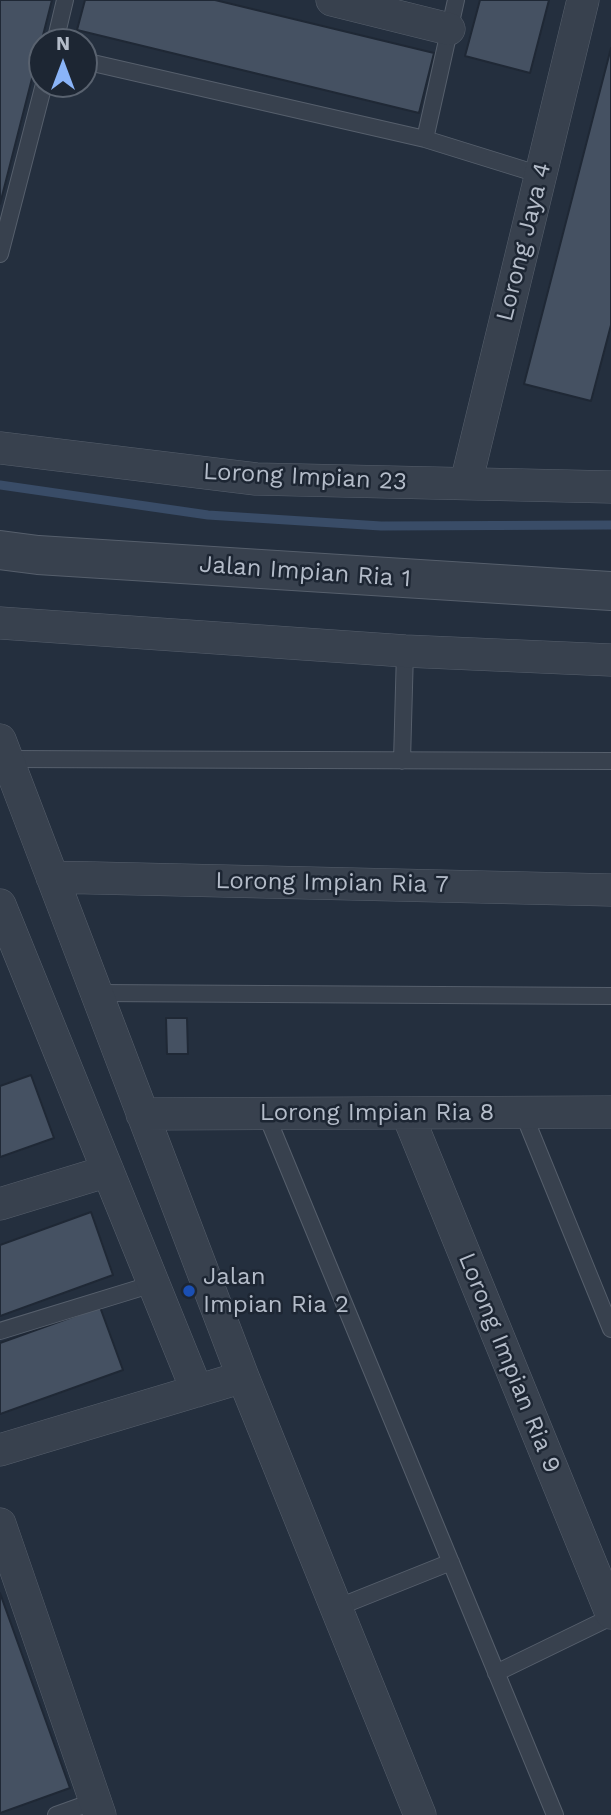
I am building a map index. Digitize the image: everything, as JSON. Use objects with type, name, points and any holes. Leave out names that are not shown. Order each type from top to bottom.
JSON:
[{"type":"street","points":[[332,0],[453,14]]},
{"type":"street","name":"Lorong Jaya 4","points":[[466,483],[583,0]]},
{"type":"street","name":"Lorong Impian 23","points":[[0,448],[256,479],[611,486]]},
{"type":"street","name":"Jalan Impian Ria 1","points":[[0,550],[38,555],[611,591]]},
{"type":"street","points":[[0,623],[405,651],[611,660]]},
{"type":"street","points":[[4,749],[243,1377],[420,1815]]},
{"type":"street","name":"Lorong Impian Ria 7","points":[[52,877],[611,890]]},
{"type":"street","points":[[2,916],[197,1391]]},
{"type":"street","name":"Lorong Impian Ria 8","points":[[142,1114],[611,1112]]},
{"type":"street","name":"Lorong Impian Ria 9","points":[[407,1114],[611,1615]]},
{"type":"street","points":[[0,1204],[108,1171]]},
{"type":"street","points":[[0,1450],[243,1377]]},
{"type":"street","points":[[0,1524],[97,1808]]},
{"type":"lane","points":[[58,28],[65,0]]},
{"type":"lane","points":[[425,139],[453,14]]},
{"type":"lane","points":[[98,64],[425,139],[541,175]]},
{"type":"lane","points":[[0,254],[40,98]]},
{"type":"lane","points":[[402,761],[405,651]]},
{"type":"lane","points":[[4,749],[402,761],[611,761]]},
{"type":"lane","points":[[97,993],[611,996]]},
{"type":"lane","points":[[523,1112],[611,1329]]},
{"type":"lane","points":[[266,1114],[555,1815]]},
{"type":"lane","points":[[0,1331],[153,1284]]},
{"type":"lane","points":[[336,1608],[451,1562]]},
{"type":"lane","points":[[496,1672],[611,1615]]},
{"type":"lane","points":[[57,1815],[97,1808]]},
{"type":"building","points":[[0,0],[52,0],[45,28],[28,28],[28,94],[0,204]]},
{"type":"building","points":[[85,0],[215,0],[434,53],[419,113],[98,35],[98,28],[78,28]]},
{"type":"building","points":[[480,0],[549,0],[530,73],[465,56]]},
{"type":"building","points":[[611,48],[611,325],[591,401],[524,384]]},
{"type":"building","points":[[166,1018],[187,1018],[188,1054],[167,1054]]},
{"type":"building","points":[[31,1075],[54,1138],[0,1157],[0,1086]]},
{"type":"building","points":[[91,1212],[113,1275],[0,1316],[0,1245]]},
{"type":"building","points":[[100,1307],[123,1370],[0,1414],[0,1343]]},
{"type":"building","points":[[0,1593],[70,1788],[0,1813]]},
{"type":"waterway","points":[[0,485],[208,515],[381,526],[611,525]]},
{"type":"place","name":"Jalan Impian Ria 2","points":[[189,1291]]}]
